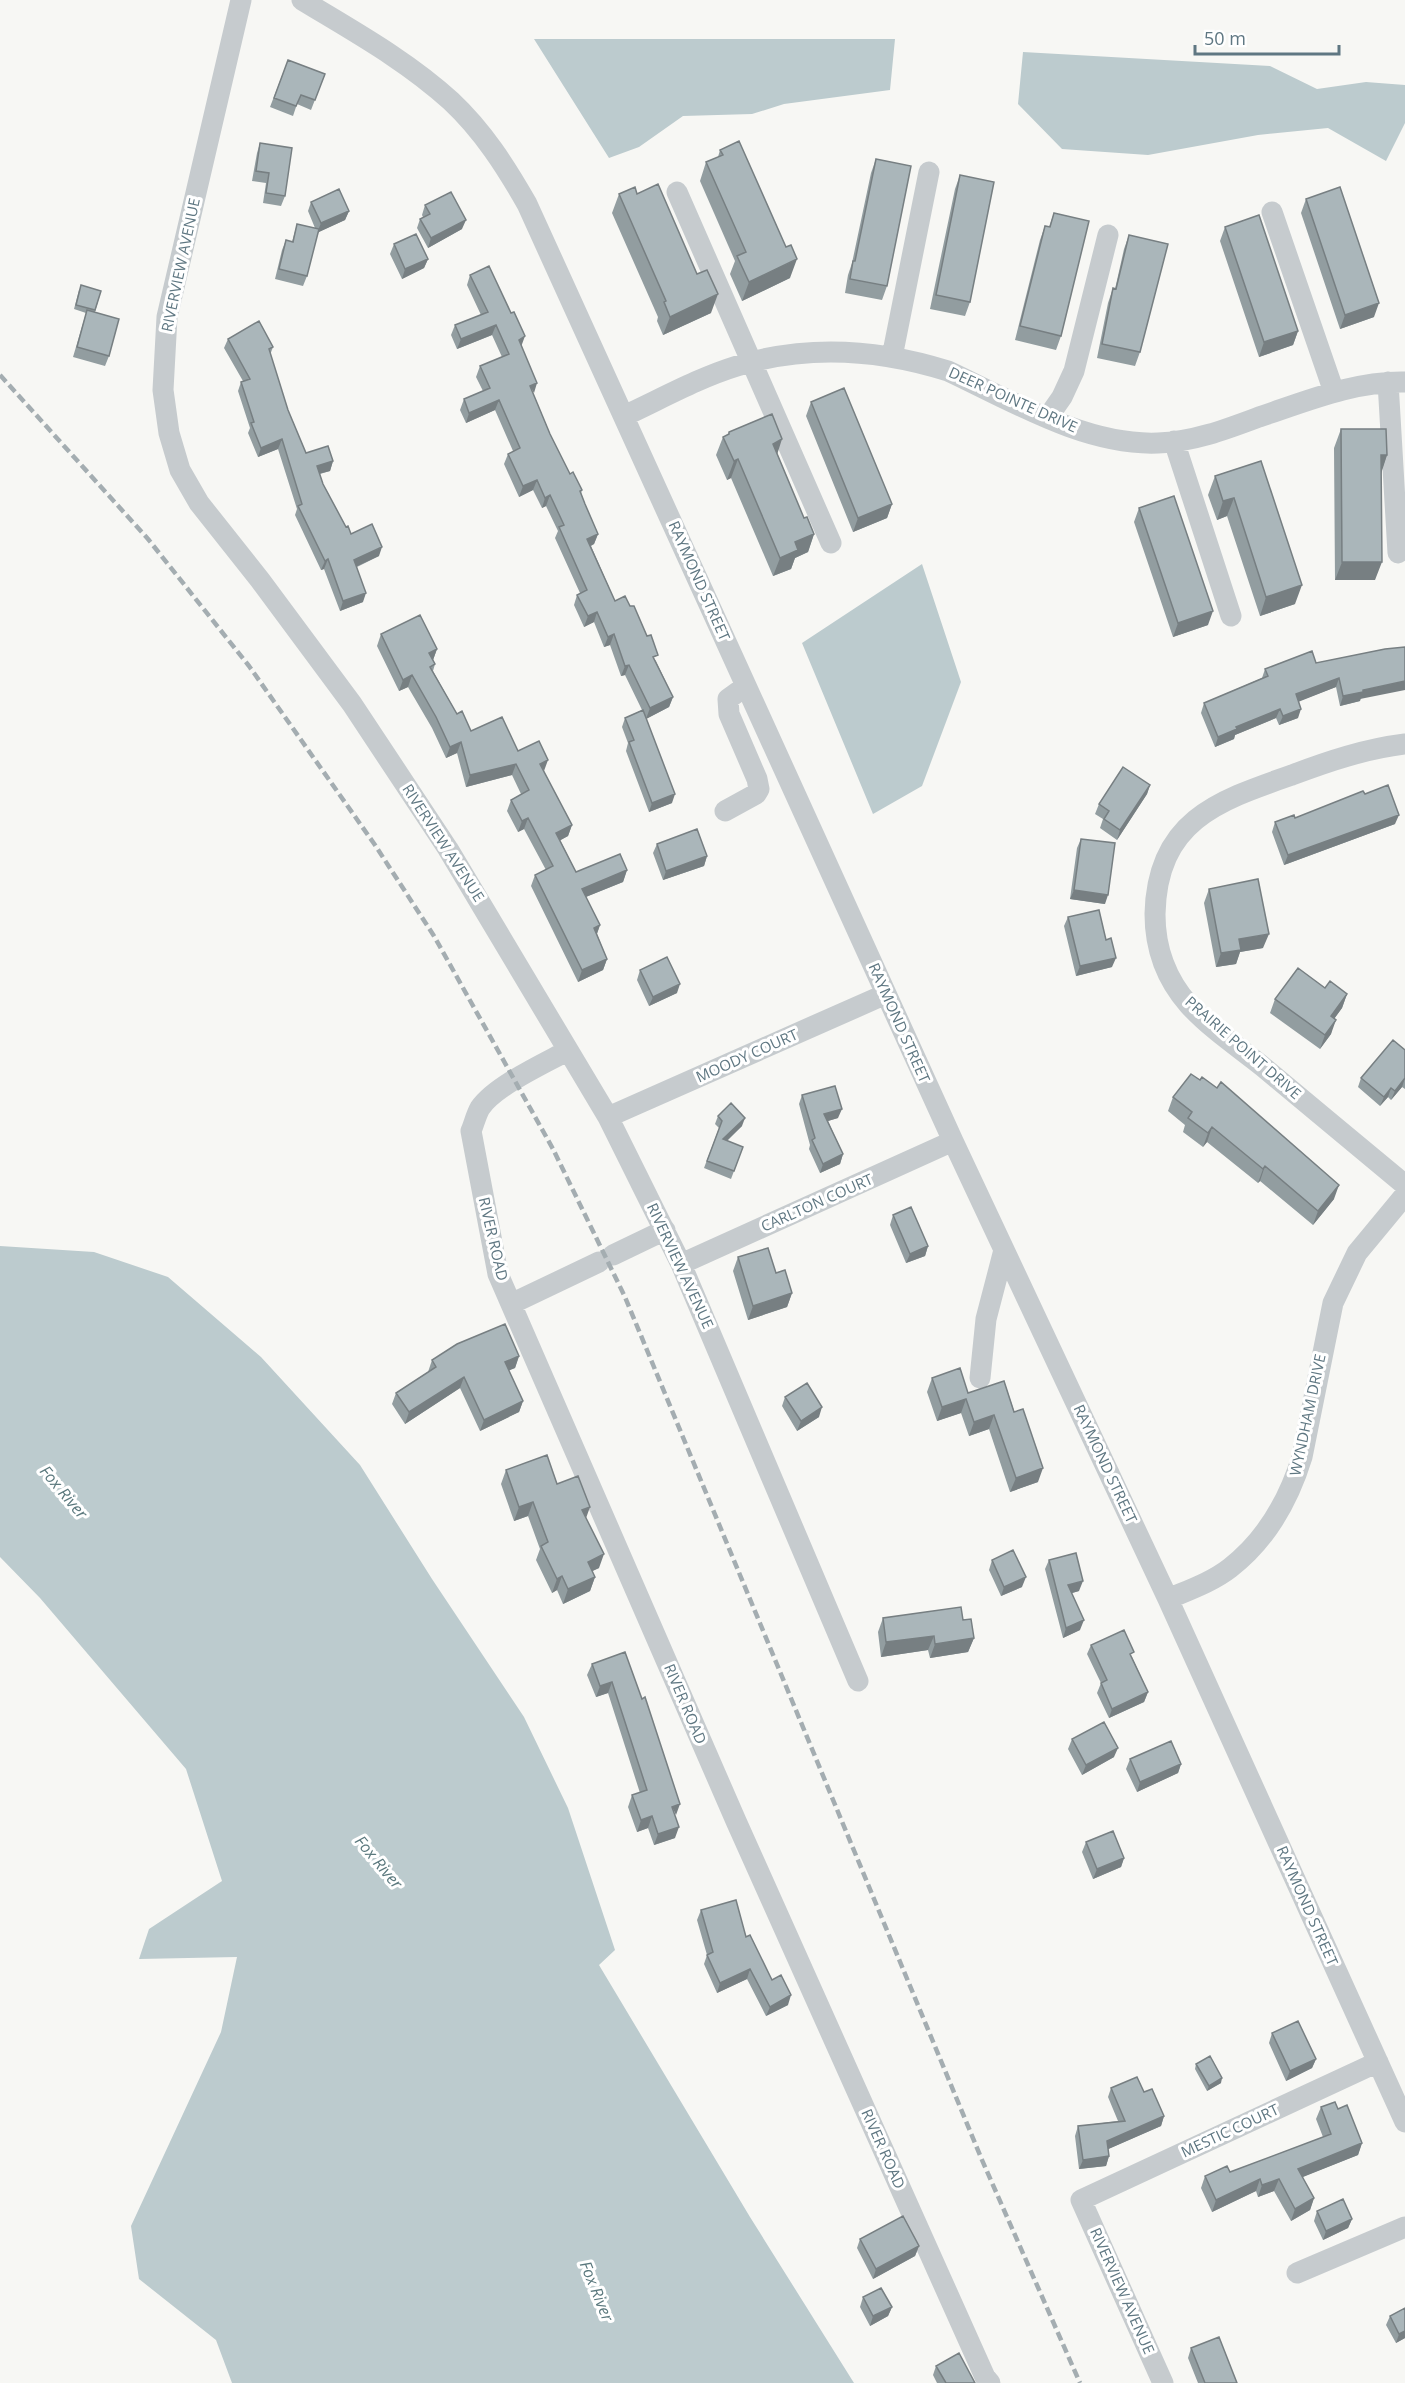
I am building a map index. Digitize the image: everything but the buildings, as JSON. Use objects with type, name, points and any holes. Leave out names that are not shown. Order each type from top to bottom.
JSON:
[{"type":"street","name":"RIVERVIEW AVENUE","points":[[241,0],[167,316],[163,390],[165,412],[180,470],[199,504],[260,580],[352,704],[448,849],[608,1117],[681,1264],[858,1681]]},
{"type":"street","name":"RAYMOND STREET","points":[[302,0],[383,49],[451,101],[484,137],[508,170],[527,204],[953,1141],[1168,1599],[1405,2122]]},
{"type":"street","points":[[892,357],[929,172]]},
{"type":"street","points":[[677,192],[831,543]]},
{"type":"street","points":[[1272,212],[1334,392]]},
{"type":"street","points":[[1048,417],[1062,397],[1074,371],[1108,235]]},
{"type":"street","name":"DEER POINTE DRIVE","points":[[624,416],[708,377],[751,363],[819,351],[847,351],[892,357],[948,371],[1048,417],[1101,438],[1134,443],[1174,441],[1210,434],[1349,387],[1397,382]]},
{"type":"street","points":[[1397,382],[1398,553]]},
{"type":"street","points":[[1174,441],[1231,616]]},
{"type":"street","points":[[725,811],[756,794],[759,789],[757,779],[729,714],[728,699],[746,686]]},
{"type":"street","name":"PRAIRIE POINT DRIVE","points":[[1405,744],[1346,755],[1243,792],[1202,813],[1183,831],[1168,854],[1156,899],[1155,922],[1157,944],[1163,964],[1190,1005],[1405,1185]]},
{"type":"street","name":"MOODY COURT","points":[[608,1117],[886,994]]},
{"type":"street","name":"RIVER ROAD","points":[[567,1051],[515,1080],[488,1100],[479,1109],[471,1131],[498,1274],[736,1821],[985,2377],[990,2383]]},
{"type":"street","name":"CARLTON COURT","points":[[681,1264],[953,1141]]},
{"type":"street","name":"WYNDHAM DRIVE","points":[[1168,1599],[1230,1569],[1251,1549],[1268,1528],[1282,1505],[1294,1481],[1302,1457],[1333,1303],[1357,1253],[1405,1195]]},
{"type":"street","points":[[511,1304],[665,1230]]},
{"type":"street","points":[[980,1378],[986,1319],[1004,1250]]},
{"type":"street","name":"MESTIC COURT","points":[[1081,2200],[1378,2062]]},
{"type":"street","name":"RIVERVIEW AVENUE","points":[[1081,2200],[1163,2383]]},
{"type":"street","points":[[1297,2273],[1405,2227]]},
{"type":"water","points":[[534,39],[895,39],[890,90],[784,104],[752,114],[683,116],[639,147],[609,158]]},
{"type":"water","points":[[1023,52],[1270,66],[1317,89],[1366,82],[1405,85],[1405,123],[1386,161],[1328,128],[1258,135],[1148,155],[1062,149],[1018,104]]},
{"type":"water","points":[[922,564],[961,682],[922,786],[873,814],[802,643]]},
{"type":"water","name":"Fox River","points":[[0,1246],[94,1252],[168,1277],[261,1357],[360,1465],[432,1579],[524,1717],[568,1808],[615,1950],[599,1965],[750,2217],[854,2383],[232,2383],[216,2340],[139,2279],[131,2226],[221,2032],[237,1957],[139,1959],[149,1929],[222,1881],[186,1769],[40,1598],[0,1557]]},
{"type":"railway","points":[[0,375],[148,539],[249,666],[375,845],[434,936],[553,1149],[625,1297],[982,2160],[1080,2383]]}]
